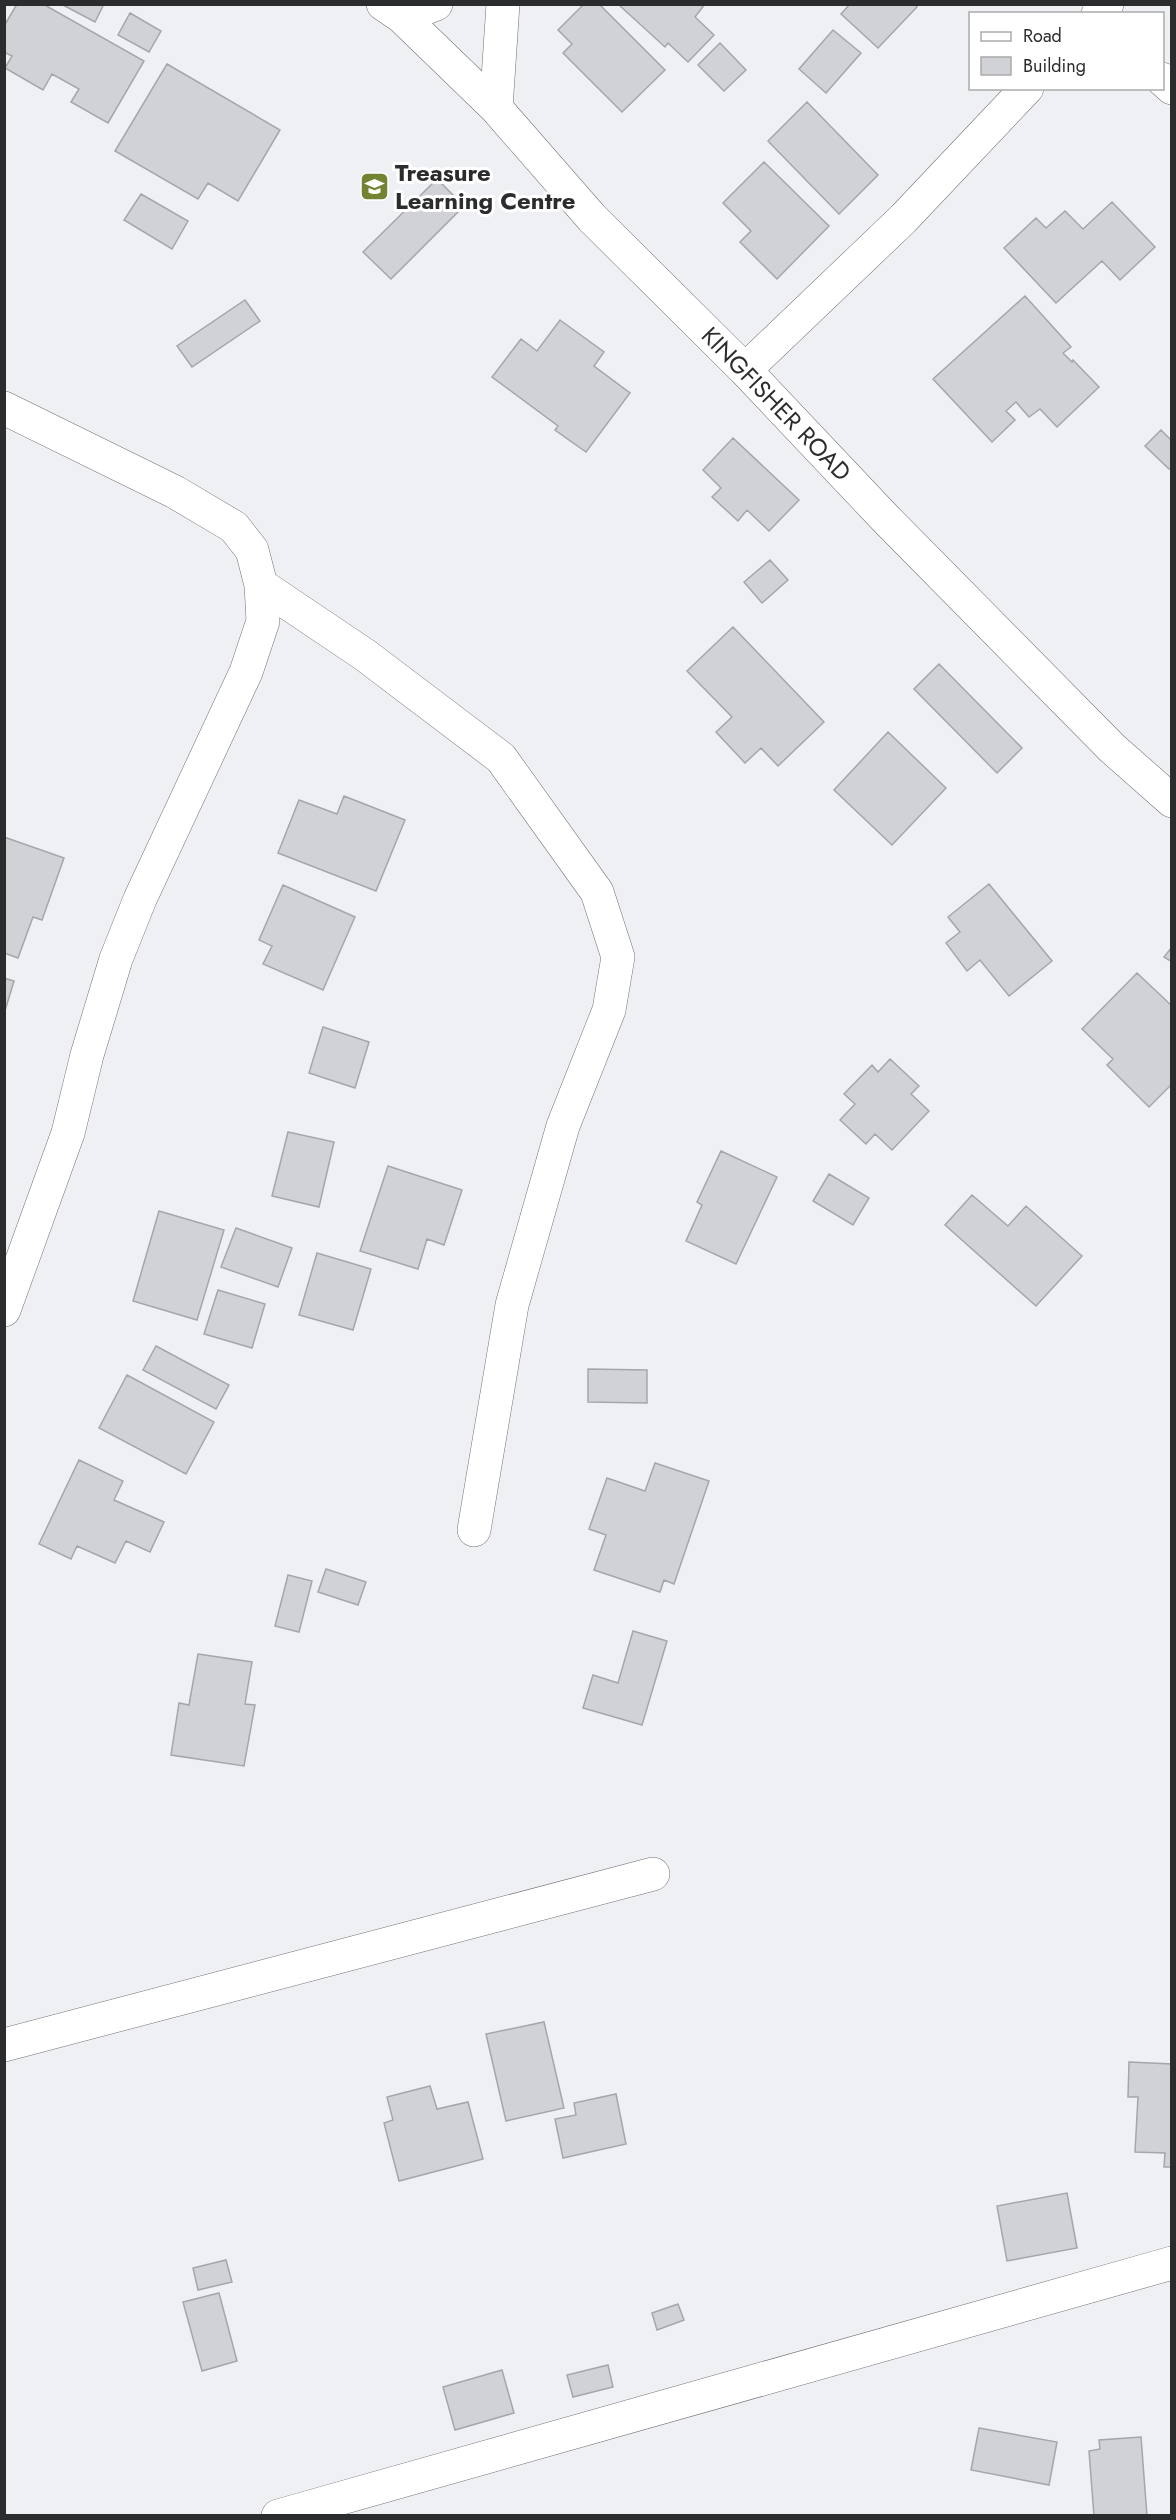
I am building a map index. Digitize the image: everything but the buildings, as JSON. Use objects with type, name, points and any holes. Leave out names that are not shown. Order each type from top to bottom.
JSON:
[{"type":"street","points":[[393,11],[436,4]]},
{"type":"street","points":[[496,108],[503,4]]},
{"type":"street","name":"KINGFISHER ROAD","points":[[393,11],[496,108],[592,218],[745,370],[885,518],[1103,739],[1172,801]]},
{"type":"street","points":[[745,370],[903,219],[1025,90]]},
{"type":"street","points":[[4,408],[175,492],[234,527],[252,550],[261,585],[263,621],[246,672],[140,899],[116,959],[87,1055],[68,1133],[4,1310]]},
{"type":"street","points":[[261,585],[365,655],[501,759],[597,892],[618,957],[609,1010],[564,1126],[512,1305],[474,1530]]},
{"type":"street","points":[[4,2045],[653,1874]]},
{"type":"street","points":[[278,2516],[1172,2263]]},
{"type":"place","name":"Treasure Learning Centre","points":[[374,187]]}]
